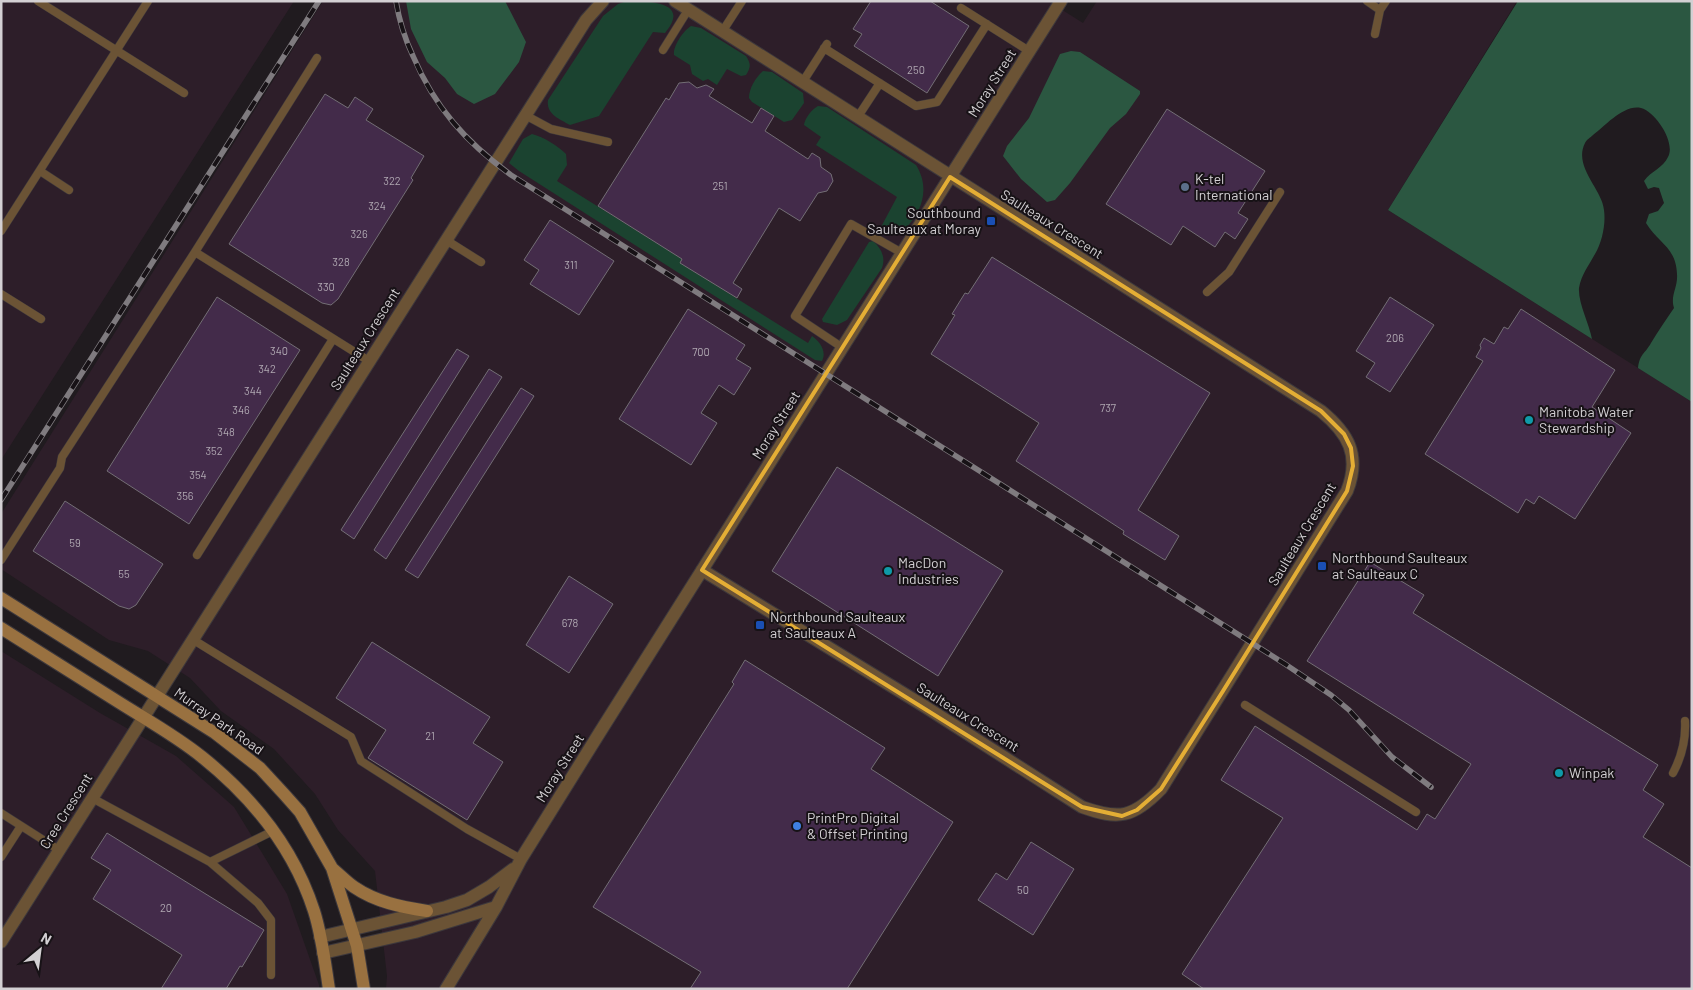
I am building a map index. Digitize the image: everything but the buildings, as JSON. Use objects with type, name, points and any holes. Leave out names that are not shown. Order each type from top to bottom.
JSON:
[{"type":"street","name":"Saulteaux Crescent","points":[[156,696],[586,20],[603,1]]},
{"type":"street","name":"Saulteaux Crescent","points":[[675,1],[1321,411],[1344,434],[1351,448],[1353,466],[1352,480],[1347,491],[1172,773],[1161,789],[1150,800],[1137,810],[1122,816],[1109,815],[1082,807],[924,706],[702,570]]},
{"type":"street","name":"Moray Street","points":[[446,989],[496,907],[519,863],[1061,1]]},
{"type":"street","name":"Murray Park Road","points":[[1,598],[215,733],[260,768],[300,812],[332,868],[352,930]]},
{"type":"street","points":[[1,628],[201,756],[240,790],[273,831],[302,881],[314,911],[324,953],[328,989]]},
{"type":"street","name":"Cree Crescent","points":[[1,942],[156,696]]},
{"type":"street","name":"Moray Street","points":[[320,937],[446,907],[467,900],[489,887],[519,863]]},
{"type":"street","points":[[332,868],[354,887],[375,899],[427,911]]},
{"type":"street","points":[[324,953],[423,930],[496,907]]},
{"type":"street","points":[[352,930],[357,946],[364,989]]},
{"type":"lane","points":[[38,1],[184,93]]},
{"type":"lane","points":[[1,230],[148,1]]},
{"type":"lane","points":[[722,32],[742,1]]},
{"type":"lane","points":[[1367,1],[1380,10]]},
{"type":"lane","points":[[1375,34],[1380,10],[1386,1]]},
{"type":"lane","points":[[961,8],[1029,51]]},
{"type":"lane","points":[[663,50],[688,10]]},
{"type":"lane","points":[[802,83],[826,46],[916,106],[937,102],[987,24]]},
{"type":"lane","points":[[1,560],[60,468],[62,457],[195,252],[317,58]]},
{"type":"lane","points":[[858,118],[880,83]]},
{"type":"lane","points":[[525,115],[551,129],[608,142]]},
{"type":"lane","points":[[40,171],[69,190]]},
{"type":"lane","points":[[1206,292],[1229,272],[1280,192]]},
{"type":"lane","points":[[843,348],[795,316],[851,224],[902,254]]},
{"type":"lane","points":[[446,240],[481,262]]},
{"type":"lane","points":[[195,252],[368,361]]},
{"type":"lane","points":[[1,294],[41,319]]},
{"type":"lane","points":[[196,555],[333,339]]},
{"type":"lane","points":[[192,639],[351,737],[361,761],[519,863]]},
{"type":"lane","points":[[1245,705],[1416,812]]},
{"type":"lane","points":[[1673,773],[1680,761],[1684,748],[1686,735],[1685,720]]},
{"type":"lane","points":[[92,798],[210,862],[258,902],[271,920],[271,975]]},
{"type":"lane","points":[[1,813],[59,850]]},
{"type":"lane","points":[[1,857],[21,826]]},
{"type":"lane","points":[[210,862],[273,831]]},
{"type":"highlighted area","points":[[950,177],[1321,411],[1344,434],[1351,448],[1353,466],[1347,491],[1223,691],[1161,789],[1137,810],[1122,816],[1082,807],[702,570]]},
{"type":"shaded area","points":[[1,1],[294,1],[1,460]]},
{"type":"shaded area","points":[[323,1],[1048,1],[1083,23],[1097,1],[1517,1],[1388,210],[1692,402],[1692,989],[386,989],[387,976],[375,871],[338,830],[315,794],[274,749],[221,711],[190,678],[148,651],[109,640],[1,569],[1,514]]},
{"type":"shaded area","points":[[1,651],[100,713],[176,756],[234,807],[287,894],[319,989],[1,989]]},
{"type":"green space","points":[[406,1],[505,1],[526,42],[519,62],[495,94],[474,104],[457,94],[445,78],[427,62],[411,29]]},
{"type":"green space","points":[[627,1],[664,5],[673,13],[672,23],[665,33],[653,32],[599,116],[570,125],[551,112],[548,100],[603,16],[618,4]]},
{"type":"green space","points":[[1518,1],[1692,1],[1692,402],[1638,368],[1641,356],[1674,308],[1673,299],[1677,279],[1676,265],[1670,251],[1646,223],[1649,214],[1658,211],[1664,203],[1659,188],[1648,189],[1644,181],[1666,161],[1670,151],[1667,136],[1663,129],[1653,115],[1647,111],[1635,108],[1622,112],[1585,143],[1582,152],[1585,169],[1602,202],[1604,210],[1604,227],[1600,244],[1583,274],[1579,288],[1580,300],[1592,339],[1388,210]]},
{"type":"green space","points":[[691,26],[701,28],[746,56],[750,66],[746,75],[741,76],[727,69],[717,85],[708,79],[703,81],[692,74],[690,65],[674,55],[679,39]]},
{"type":"green space","points":[[1071,51],[1080,52],[1140,91],[1140,94],[1126,114],[1110,128],[1070,183],[1055,200],[1047,202],[1021,179],[1003,156],[1007,146],[1029,118],[1060,54]]},
{"type":"green space","points":[[763,71],[772,72],[803,93],[804,103],[792,120],[784,122],[752,102],[749,98],[753,84]]},
{"type":"green space","points":[[818,106],[827,107],[916,165],[923,182],[922,198],[920,207],[905,229],[893,231],[881,227],[897,197],[816,145],[821,137],[804,125],[809,114]]},
{"type":"green space","points":[[532,134],[550,142],[566,154],[567,165],[557,181],[682,259],[680,263],[808,343],[812,336],[822,347],[824,354],[822,361],[815,360],[519,171],[509,163],[523,139]]},
{"type":"green space","points":[[873,241],[882,253],[882,268],[847,320],[837,325],[823,322],[822,319],[869,242]]},
{"type":"railway","points":[[1,500],[319,1]]},
{"type":"railway","points":[[396,1],[407,43],[431,92],[453,123],[495,163],[511,175],[1285,664],[1331,695],[1349,710],[1392,757],[1431,787]]},
{"type":"place","name":"K-tel International","points":[[1185,187]]},
{"type":"place","name":"Southbound Saulteaux at Moray","points":[[991,221]]},
{"type":"place","name":"Manitoba Water Stewardship","points":[[1529,420]]},
{"type":"place","name":"Northbound Saulteaux at Saulteaux C","points":[[1322,566]]},
{"type":"place","name":"MacDon Industries","points":[[888,571]]},
{"type":"place","name":"Northbound Saulteaux at Saulteaux A","points":[[760,625]]},
{"type":"place","name":"Winpak","points":[[1559,773]]},
{"type":"place","name":"PrintPro Digital & Offset Printing","points":[[797,826]]}]
